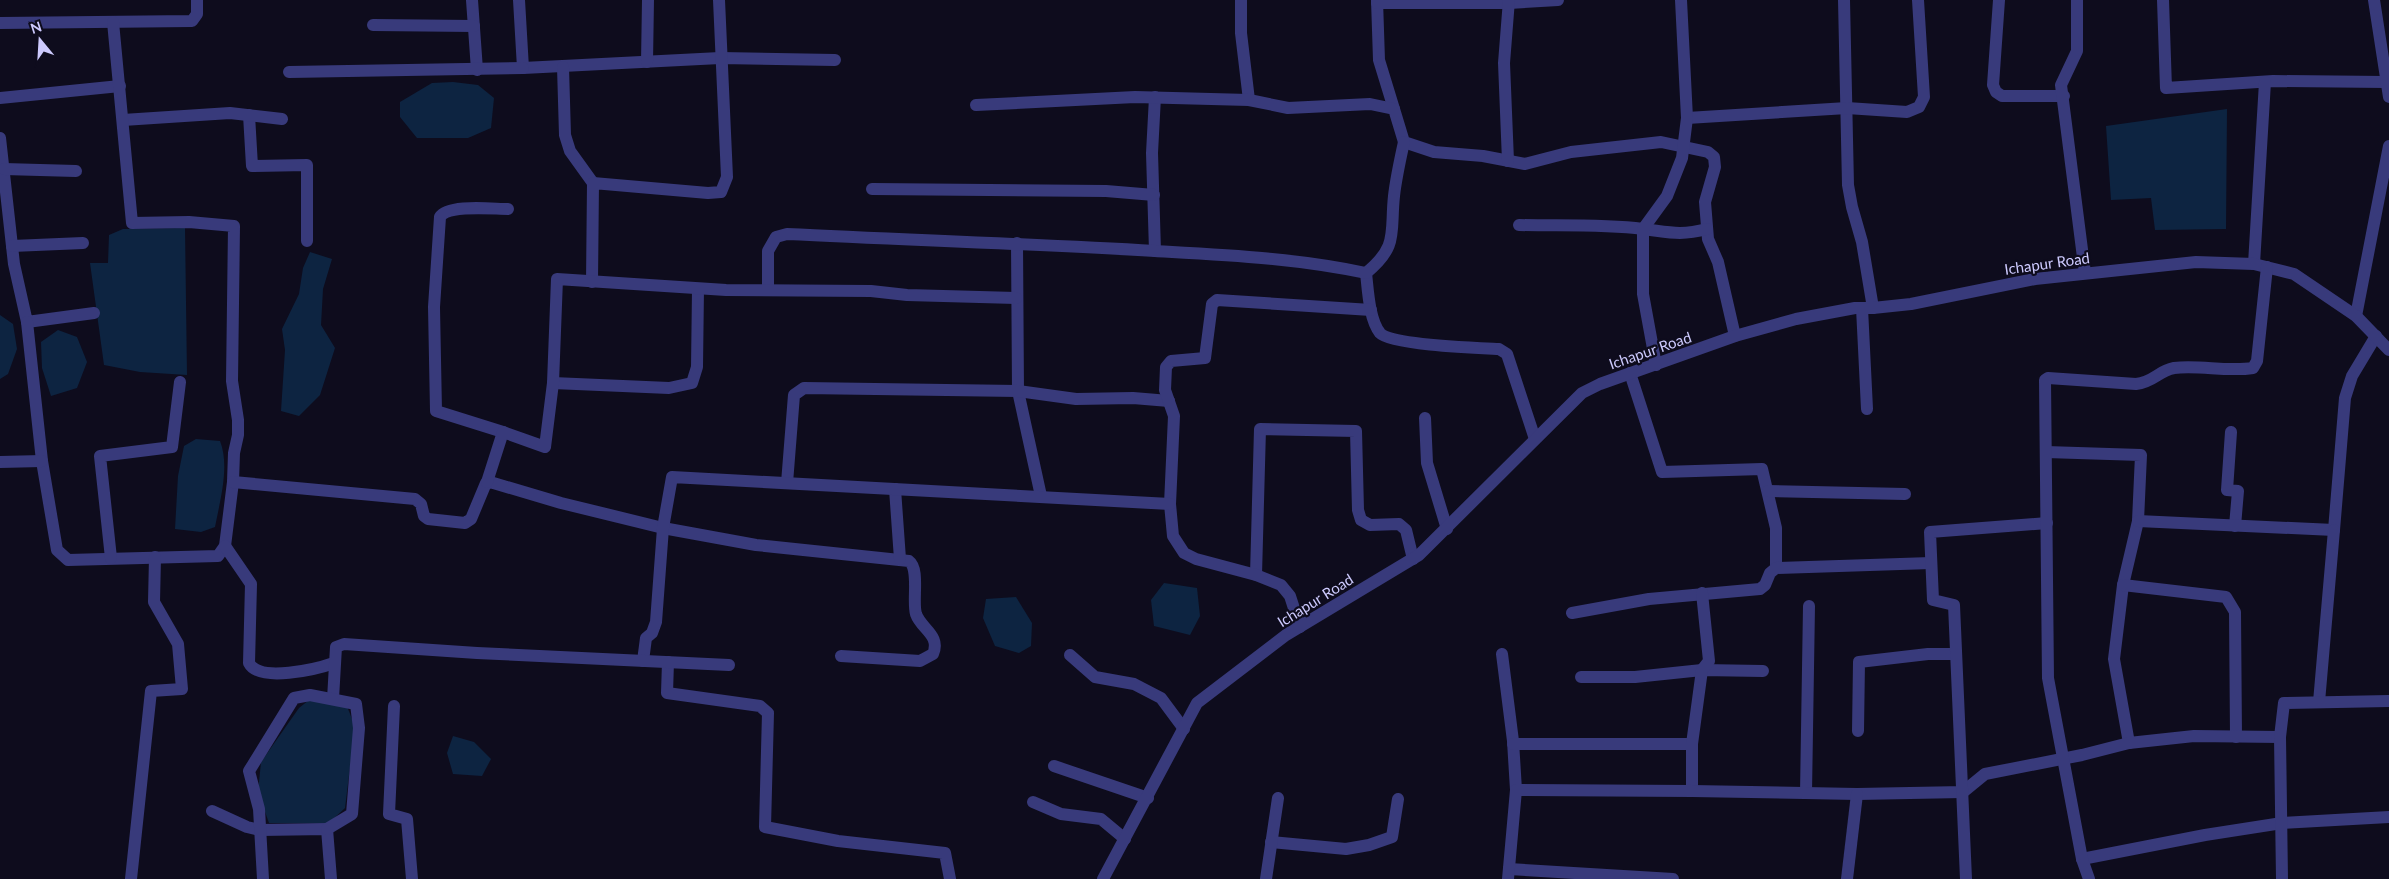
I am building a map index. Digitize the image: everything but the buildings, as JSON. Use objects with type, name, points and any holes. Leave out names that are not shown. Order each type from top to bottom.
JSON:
[{"type":"street","points":[[0,23],[192,21],[197,14],[197,0]]},
{"type":"street","points":[[472,0],[478,70]]},
{"type":"street","points":[[519,0],[524,68]]},
{"type":"street","points":[[647,62],[648,0]]},
{"type":"street","points":[[593,183],[708,193],[721,192],[726,185],[719,0]]},
{"type":"street","points":[[1241,0],[1240,33],[1249,100]]},
{"type":"street","points":[[768,290],[768,251],[776,237],[787,234],[1017,243],[1155,251],[1316,262],[1366,272],[1382,260],[1392,239],[1394,197],[1404,142],[1379,60],[1377,2],[1558,0]]},
{"type":"street","points":[[1656,365],[1643,294],[1643,229],[1666,196],[1682,158],[1684,147],[1688,118],[1681,0]]},
{"type":"street","points":[[1844,0],[1848,108],[1848,185],[1862,242],[1868,308],[1867,409]]},
{"type":"street","points":[[1688,118],[1848,108],[1906,112],[1919,107],[1924,97],[1918,0]]},
{"type":"street","points":[[1999,0],[1993,85],[1996,92],[2002,96],[2064,96]]},
{"type":"street","points":[[2077,0],[2077,51],[2061,85],[2064,96],[2084,273]]},
{"type":"street","points":[[2162,0],[2166,88],[2265,82],[2386,82]]},
{"type":"street","points":[[2374,0],[2389,97]]},
{"type":"street","points":[[1508,161],[1504,56],[1509,2]]},
{"type":"street","points":[[0,138],[14,264],[27,322],[42,460],[57,550],[68,560],[218,556],[225,546],[233,482],[234,453],[238,435],[238,420],[232,381],[234,226],[189,222],[132,223],[113,22]]},
{"type":"street","points":[[373,26],[474,26]]},
{"type":"street","points":[[289,72],[478,70],[720,58],[835,60]]},
{"type":"street","points":[[563,67],[564,135],[570,151],[593,183],[592,282]]},
{"type":"street","points":[[2254,264],[2265,82]]},
{"type":"street","points":[[0,98],[120,86]]},
{"type":"street","points":[[1155,97],[1152,153],[1155,251]]},
{"type":"street","points":[[976,106],[1155,97],[1249,100],[1288,108],[1370,104],[1394,109]]},
{"type":"street","points":[[123,120],[230,113],[282,119]]},
{"type":"street","points":[[249,115],[252,166],[307,165],[307,240]]},
{"type":"street","points":[[1404,142],[1434,152],[1483,156],[1525,164],[1571,152],[1661,142],[1708,152],[1714,158],[1715,167],[1705,202],[1708,239],[1718,262],[1736,336]]},
{"type":"street","points":[[2356,316],[2389,146]]},
{"type":"street","points":[[4,169],[76,171]]},
{"type":"street","points":[[872,189],[1106,191],[1154,195]]},
{"type":"street","points":[[508,209],[455,209],[442,214],[440,217],[434,307],[436,411],[544,447],[553,383],[557,279],[698,289],[871,291],[907,295],[1016,298]]},
{"type":"street","points":[[1519,225],[1643,229],[1687,234],[1707,229]]},
{"type":"street","points":[[12,246],[83,243]]},
{"type":"street","points":[[1017,243],[1018,391],[1041,496]]},
{"type":"street","name":"Ichapur Road","points":[[1103,879],[1198,703],[1300,628],[1413,559],[1447,529],[1582,394],[1630,373],[1736,336],[1796,319],[1868,308],[1911,304],[2035,279],[2196,262],[2254,264],[2294,274],[2356,316],[2389,350]]},
{"type":"street","points":[[2088,879],[2082,859],[2048,678],[2045,380],[2047,378],[2136,384],[2148,382],[2161,372],[2172,369],[2253,368],[2257,362],[2267,267]]},
{"type":"street","points":[[1366,272],[1371,310],[1380,332],[1391,339],[1503,351],[1509,358],[1535,439]]},
{"type":"street","points":[[553,383],[669,388],[692,383],[698,366],[698,289]]},
{"type":"street","points":[[1300,628],[1287,591],[1281,585],[1256,575],[1196,559],[1184,553],[1172,536],[1170,504],[1174,416],[1165,390],[1167,364],[1171,361],[1205,358],[1212,304],[1215,301],[1371,310]]},
{"type":"street","points":[[27,322],[94,314]]},
{"type":"street","points":[[2319,702],[2345,398],[2352,376],[2376,336]]},
{"type":"street","points":[[1630,373],[1662,472],[1760,468],[1768,491],[1776,528],[1776,568]]},
{"type":"street","points":[[111,558],[100,456],[172,447],[180,382]]},
{"type":"street","points":[[787,483],[794,395],[801,389],[1018,391],[1076,399],[1133,398],[1169,401]]},
{"type":"street","points":[[1425,418],[1427,463],[1447,529]]},
{"type":"street","points":[[1256,575],[1260,429],[1356,431],[1358,510],[1360,520],[1370,525],[1399,524],[1406,530],[1413,559]]},
{"type":"street","points":[[233,482],[415,499],[421,504],[424,516],[428,519],[462,523],[471,519],[487,482],[503,432]]},
{"type":"street","points":[[2230,432],[2227,490],[2238,491],[2235,526]]},
{"type":"street","points":[[2046,452],[2141,455],[2138,521],[2123,585],[2114,659],[2129,743]]},
{"type":"street","points":[[0,462],[42,460]]},
{"type":"street","points":[[643,661],[646,638],[652,633],[656,622],[663,528],[672,477],[1170,504]]},
{"type":"street","points":[[487,482],[561,504],[663,528],[756,545],[909,561],[914,566],[915,613],[933,636],[935,650],[933,654],[920,661],[841,656]]},
{"type":"street","points":[[895,489],[900,559]]},
{"type":"street","points":[[1768,491],[1905,494]]},
{"type":"street","points":[[2138,521],[2334,530]]},
{"type":"street","points":[[1966,879],[1954,605],[1933,600],[1930,532],[2047,523]]},
{"type":"street","points":[[225,546],[252,584],[249,663],[252,668],[261,672],[292,672],[313,670],[334,663]]},
{"type":"street","points":[[131,879],[151,691],[182,689],[178,644],[154,602],[155,557]]},
{"type":"street","points":[[1572,613],[1649,599],[1760,589],[1765,586],[1770,573],[1776,568],[1931,563]]},
{"type":"street","points":[[2123,585],[2226,597],[2235,612],[2236,736]]},
{"type":"street","points":[[1692,791],[1692,744],[1702,670],[1709,662],[1702,593]]},
{"type":"street","points":[[1806,793],[1809,606]]},
{"type":"street","points":[[333,699],[336,647],[344,644],[476,653],[729,665]]},
{"type":"street","points":[[1502,654],[1513,744],[1516,790],[1509,874],[1673,879]]},
{"type":"street","points":[[1858,731],[1859,662],[1928,654],[1955,654]]},
{"type":"street","points":[[1070,656],[1095,677],[1134,684],[1161,698],[1184,729]]},
{"type":"street","points":[[668,662],[667,692],[760,706],[768,713],[765,827],[838,841],[945,854],[950,879]]},
{"type":"street","points":[[1581,676],[1635,677],[1702,670],[1763,671]]},
{"type":"street","points":[[212,811],[248,827],[260,830],[327,829],[352,814],[359,728],[356,704],[310,695],[294,698],[250,771],[259,809],[260,830],[263,879]]},
{"type":"street","points":[[2282,879],[2280,737],[2284,703],[2389,702]]},
{"type":"street","points":[[394,706],[390,814],[407,819],[412,879]]},
{"type":"street","points":[[1516,790],[1857,794],[1963,792],[1984,774],[2064,759],[2129,743],[2194,736],[2280,737]]},
{"type":"street","points":[[1513,744],[1692,744]]},
{"type":"street","points":[[1054,766],[1148,798]]},
{"type":"street","points":[[1848,879],[1857,794]]},
{"type":"street","points":[[1266,879],[1278,798]]},
{"type":"street","points":[[1271,842],[1346,849],[1392,838],[1398,799]]},
{"type":"street","points":[[1033,802],[1061,814],[1101,819],[1125,839]]},
{"type":"street","points":[[2082,859],[2205,835],[2282,823],[2389,817]]},
{"type":"street","points":[[327,829],[331,879]]},
{"type":"water","points":[[453,82],[478,85],[494,98],[491,128],[468,138],[417,138],[400,117],[400,102],[432,83]]},
{"type":"water","points":[[2227,109],[2226,229],[2155,230],[2151,198],[2111,200],[2106,126]]},
{"type":"water","points":[[185,228],[187,375],[140,372],[104,365],[90,263],[108,263],[109,235],[123,229]]},
{"type":"water","points":[[310,252],[332,259],[323,289],[321,325],[335,348],[320,395],[299,416],[281,411],[285,350],[282,329],[299,294],[303,268]]},
{"type":"water","points":[[0,315],[13,324],[17,349],[8,374],[0,379]]},
{"type":"water","points":[[58,330],[77,337],[87,362],[77,388],[51,396],[42,368],[41,342]]},
{"type":"water","points":[[196,439],[220,441],[224,461],[223,484],[215,527],[201,532],[175,529],[178,476],[184,446]]},
{"type":"water","points":[[1164,583],[1197,588],[1200,616],[1190,635],[1154,626],[1151,600]]},
{"type":"water","points":[[1016,597],[1032,623],[1031,646],[1019,653],[995,646],[983,618],[986,599]]},
{"type":"water","points":[[309,700],[347,706],[355,727],[345,808],[329,823],[269,823],[258,792],[261,762],[299,708]]},
{"type":"water","points":[[453,736],[474,742],[491,759],[482,776],[453,774],[447,753]]}]
